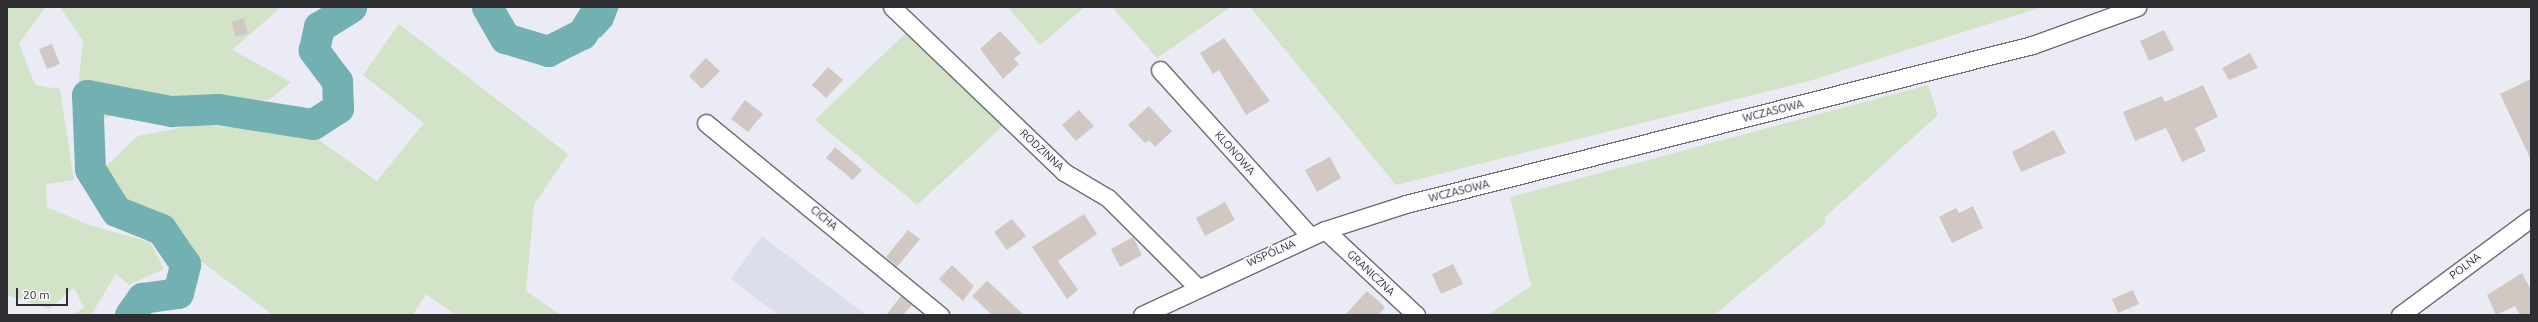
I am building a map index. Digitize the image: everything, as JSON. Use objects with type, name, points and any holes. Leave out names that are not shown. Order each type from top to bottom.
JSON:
[{"type":"street","name":"RODZINNA","points":[[892,7],[1064,172],[1108,198],[1197,287]]},
{"type":"street","name":"WCZASOWA","points":[[1406,204],[2032,45],[2137,7]]},
{"type":"street","name":"KLONOWA","points":[[1160,70],[1318,233]]},
{"type":"street","name":"CICHA","points":[[706,123],[940,315]]},
{"type":"street","name":"WSPÓLNA","points":[[1142,315],[1197,287],[1318,233],[1406,204]]},
{"type":"street","name":"POLNA","points":[[2400,315],[2531,218]]},
{"type":"street","name":"GRANICZNA","points":[[1318,233],[1416,315]]},
{"type":"shaded area","points":[[762,236],[866,315],[778,315],[731,279]]},
{"type":"green space","points":[[7,7],[46,7],[19,43],[35,85],[60,89],[74,180],[46,184],[47,207],[92,226],[150,242],[164,269],[129,285],[116,274],[91,315],[74,315],[84,307],[74,288],[49,309],[7,295]]},
{"type":"green space","points":[[60,7],[281,7],[232,50],[291,82],[269,100],[144,95],[101,121],[78,89],[83,41]]},
{"type":"green space","points":[[1008,7],[1085,7],[1040,45]]},
{"type":"green space","points":[[1112,7],[1231,7],[1157,58]]},
{"type":"green space","points":[[1250,7],[2042,7],[1809,81],[1396,185]]},
{"type":"green space","points":[[399,24],[568,154],[534,205],[526,291],[561,315],[456,315],[426,294],[413,315],[273,315],[187,251],[169,221],[149,207],[129,207],[98,174],[138,136],[195,125],[306,131],[377,181],[424,123],[363,75]]},
{"type":"green space","points":[[908,31],[1005,124],[917,205],[815,120]]},
{"type":"green space","points":[[1928,85],[1938,115],[1824,218],[1826,223],[1714,315],[1488,315],[1531,286],[1510,197]]},
{"type":"water","points":[[589,7],[619,7],[612,25],[601,37],[589,40],[570,55],[541,60],[556,33],[574,31]]},
{"type":"building","points":[[244,18],[248,34],[235,37],[232,22]]},
{"type":"building","points":[[2164,30],[2174,50],[2149,61],[2140,41]]},
{"type":"building","points":[[1000,31],[1021,53],[1014,59],[1019,64],[1003,79],[980,49]]},
{"type":"building","points":[[1224,38],[1270,101],[1246,115],[1219,70],[1213,74],[1200,53]]},
{"type":"building","points":[[52,44],[60,64],[47,69],[39,49]]},
{"type":"building","points":[[2250,53],[2258,68],[2229,80],[2222,68]]},
{"type":"building","points":[[706,58],[720,71],[702,89],[689,76]]},
{"type":"building","points":[[828,67],[843,80],[826,98],[812,85]]},
{"type":"building","points":[[2531,79],[2531,160],[2500,94]]},
{"type":"building","points":[[2203,85],[2218,117],[2195,128],[2206,151],[2182,162],[2166,128],[2135,141],[2123,112],[2162,96],[2165,102]]},
{"type":"building","points":[[745,100],[763,114],[748,132],[731,119]]},
{"type":"building","points":[[1149,106],[1172,131],[1155,147],[1149,140],[1145,143],[1128,125]]},
{"type":"building","points":[[1079,110],[1094,126],[1076,141],[1062,125]]},
{"type":"building","points":[[2054,130],[2066,153],[2021,172],[2012,152]]},
{"type":"building","points":[[835,147],[862,170],[853,180],[826,158]]},
{"type":"building","points":[[1330,157],[1341,178],[1317,192],[1305,170]]},
{"type":"building","points":[[1225,202],[1235,220],[1205,236],[1196,218]]},
{"type":"building","points":[[1973,206],[1983,228],[1952,243],[1939,217],[1956,208],[1959,213]]},
{"type":"building","points":[[1084,214],[1097,234],[1058,261],[1078,290],[1067,299],[1032,247]]},
{"type":"building","points":[[1012,219],[1026,236],[1007,250],[994,232]]},
{"type":"building","points":[[908,230],[920,239],[897,267],[886,257]]},
{"type":"building","points":[[1133,237],[1142,255],[1120,267],[1111,249]]},
{"type":"building","points":[[1453,264],[1463,284],[1441,294],[1432,274]]},
{"type":"building","points":[[952,265],[974,286],[963,301],[939,279]]},
{"type":"building","points":[[2522,273],[2531,290],[2531,315],[2520,315],[2515,306],[2496,315],[2487,295]]},
{"type":"building","points":[[987,281],[1024,315],[992,315],[972,296]]},
{"type":"building","points":[[2133,290],[2139,304],[2118,313],[2112,299]]},
{"type":"building","points":[[1367,291],[1385,307],[1379,315],[1345,315]]},
{"type":"building","points":[[901,296],[912,305],[903,315],[886,315]]},
{"type":"waterway","points":[[130,315],[142,298],[178,293],[185,264],[161,229],[116,211],[90,169],[87,95],[171,111],[218,109],[313,124],[338,108],[337,81],[314,50],[319,27],[351,7]]},
{"type":"waterway","points":[[487,7],[505,38],[548,51],[582,34],[599,7]]}]
